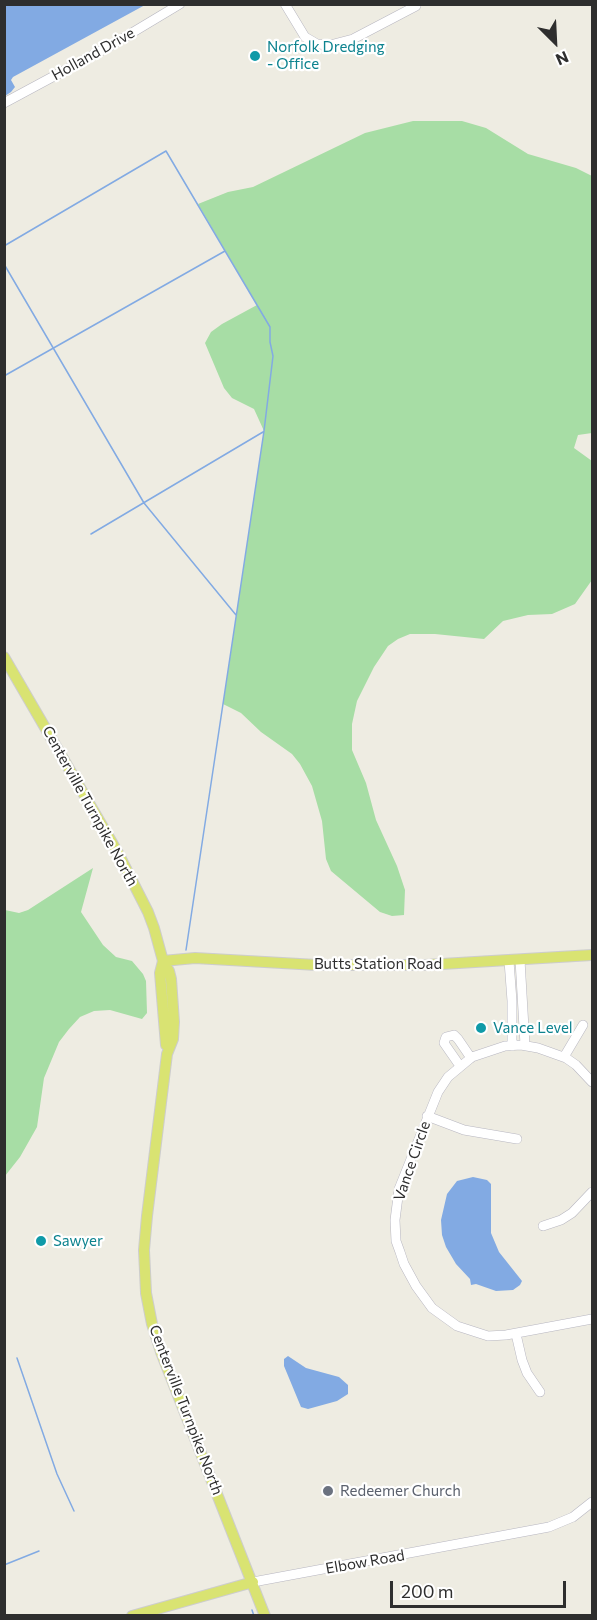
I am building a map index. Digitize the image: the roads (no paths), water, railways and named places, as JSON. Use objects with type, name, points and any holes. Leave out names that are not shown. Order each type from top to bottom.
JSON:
[{"type":"main road","name":"Centerville Turnpike North","points":[[4,657],[131,877],[154,928],[163,961],[169,971],[173,992],[173,1039],[168,1054],[147,1216],[144,1270],[146,1293],[152,1324],[161,1352],[265,1616]]},
{"type":"main road","name":"Butts Station Road","points":[[163,961],[195,958],[273,964],[369,966],[515,961],[592,955]]},
{"type":"main road","name":"Elbow Road","points":[[132,1616],[253,1582]]},
{"type":"street","name":"Holland Drive","points":[[4,103],[110,46],[180,4]]},
{"type":"street","points":[[285,4],[305,37],[317,44],[330,45],[353,39],[416,6]]},
{"type":"street","points":[[515,961],[525,1045]]},
{"type":"street","points":[[512,1046],[515,961]]},
{"type":"street","points":[[564,1057],[583,1025]]},
{"type":"street","points":[[459,1066],[444,1043],[446,1037],[454,1035],[471,1058]]},
{"type":"street","name":"Vance Circle","points":[[592,1082],[576,1065],[564,1057],[525,1045],[489,1050],[459,1066],[438,1092],[427,1116],[397,1199],[395,1220],[396,1242],[404,1264],[432,1308],[457,1326],[488,1336],[516,1334],[592,1319]]},
{"type":"street","points":[[427,1116],[464,1130],[517,1139]]},
{"type":"street","points":[[543,1226],[572,1214],[592,1192]]},
{"type":"street","points":[[516,1334],[527,1373],[540,1392]]},
{"type":"street","name":"Elbow Road","points":[[253,1582],[529,1532],[573,1517],[592,1502]]},
{"type":"water","points":[[5,4],[145,5],[13,77],[11,80],[15,87],[5,96]]},
{"type":"water","points":[[473,1177],[487,1180],[491,1184],[491,1233],[499,1252],[522,1281],[513,1290],[496,1291],[476,1284],[471,1285],[470,1279],[456,1264],[446,1247],[441,1220],[447,1194],[457,1181]]},
{"type":"water","points":[[288,1356],[306,1368],[339,1377],[348,1385],[348,1394],[337,1401],[308,1409],[301,1407],[284,1366],[284,1359]]},
{"type":"waterway","points":[[4,246],[166,151],[270,327],[273,356],[264,431],[186,950]]},
{"type":"waterway","points":[[4,376],[225,251]]},
{"type":"waterway","points":[[4,264],[144,503],[236,615]]},
{"type":"waterway","points":[[91,534],[263,432]]},
{"type":"waterway","points":[[17,1358],[57,1474],[74,1511]]},
{"type":"waterway","points":[[4,1565],[39,1551]]},
{"type":"waterway","points":[[252,1610],[254,1616]]},
{"type":"place","name":"Norfolk Dredging - Office","points":[[255,56]]},
{"type":"place","name":"Vance Level","points":[[481,1028]]},
{"type":"place","name":"Sawyer","points":[[41,1241]]},
{"type":"place","name":"Redeemer Church","points":[[328,1491]]}]
